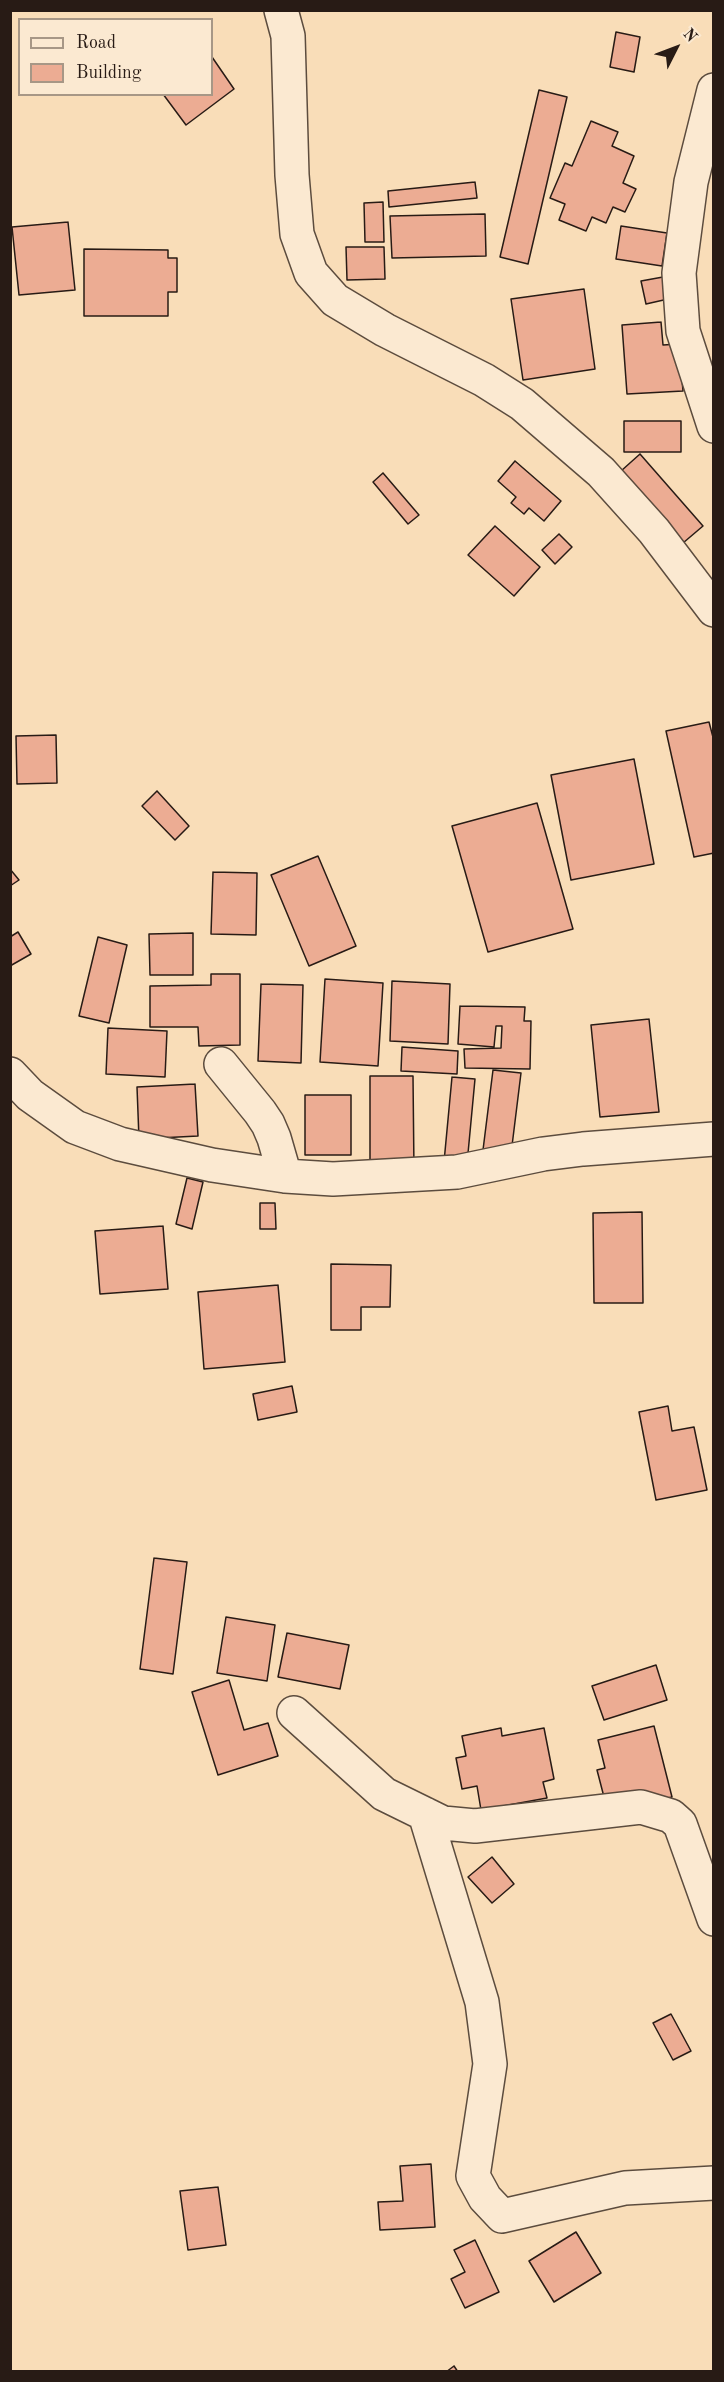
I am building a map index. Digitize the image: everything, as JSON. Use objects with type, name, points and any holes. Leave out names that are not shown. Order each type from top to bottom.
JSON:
[{"type":"street","points":[[281,10],[288,36],[292,175],[297,234],[311,273],[335,300],[385,330],[484,380],[522,404],[601,472],[654,531],[713,607]]},
{"type":"street","points":[[714,90],[692,183],[679,273],[683,331],[714,426]]},
{"type":"street","points":[[221,1065],[268,1124],[285,1176]]},
{"type":"street","points":[[10,1074],[30,1095],[75,1127],[131,1146],[212,1165],[285,1176],[333,1179],[457,1172],[583,1149],[714,1138]]},
{"type":"street","points":[[294,1713],[384,1794],[443,1823],[475,1826],[641,1807],[671,1816],[680,1824],[714,1919]]},
{"type":"street","points":[[425,1814],[482,2002],[490,2064],[473,2176],[485,2198],[502,2216],[625,2188],[714,2183]]},
{"type":"building","points":[[616,32],[640,37],[634,72],[610,67]]},
{"type":"building","points":[[213,58],[234,89],[186,125],[164,96],[213,96]]},
{"type":"building","points":[[539,90],[567,97],[528,264],[500,257]]},
{"type":"building","points":[[591,121],[618,132],[612,146],[634,156],[623,183],[636,189],[625,212],[613,207],[606,223],[592,217],[586,231],[559,220],[565,204],[550,198],[565,163],[572,166]]},
{"type":"building","points":[[475,182],[477,198],[389,207],[388,191]]},
{"type":"building","points":[[383,202],[384,242],[365,242],[364,203]]},
{"type":"building","points":[[485,214],[486,256],[392,258],[390,216]]},
{"type":"building","points":[[68,222],[75,290],[19,295],[12,227]]},
{"type":"building","points":[[621,226],[667,233],[662,266],[616,259]]},
{"type":"building","points":[[346,247],[384,247],[385,279],[347,280]]},
{"type":"building","points":[[84,249],[168,250],[168,258],[177,258],[177,292],[168,292],[168,316],[84,316]]},
{"type":"building","points":[[663,277],[668,299],[646,304],[641,281]]},
{"type":"building","points":[[584,289],[595,369],[523,380],[511,299]]},
{"type":"building","points":[[661,322],[663,345],[679,344],[683,391],[627,394],[622,325]]},
{"type":"building","points":[[624,421],[681,421],[681,452],[624,452]]},
{"type":"building","points":[[640,454],[703,526],[683,543],[621,471]]},
{"type":"building","points":[[515,461],[561,501],[544,521],[529,508],[524,514],[511,503],[516,497],[498,481]]},
{"type":"building","points":[[383,473],[419,515],[408,524],[373,482]]},
{"type":"building","points":[[495,526],[540,567],[514,596],[468,555]]},
{"type":"building","points":[[559,534],[572,547],[555,564],[542,550]]},
{"type":"building","points":[[709,722],[714,741],[714,853],[694,857],[666,731]]},
{"type":"building","points":[[56,735],[57,783],[17,784],[16,736]]},
{"type":"building","points":[[634,759],[654,864],[571,880],[551,775]]},
{"type":"building","points":[[157,791],[189,826],[175,840],[142,806]]},
{"type":"building","points":[[537,803],[573,929],[488,952],[452,826]]},
{"type":"building","points":[[318,856],[356,946],[309,966],[271,875]]},
{"type":"building","points":[[10,869],[19,880],[10,886]]},
{"type":"building","points":[[213,872],[257,873],[256,935],[211,934]]},
{"type":"building","points":[[18,932],[31,954],[10,966],[10,937]]},
{"type":"building","points":[[193,933],[193,975],[150,975],[149,934]]},
{"type":"building","points":[[98,937],[127,945],[109,1023],[79,1016]]},
{"type":"building","points":[[211,974],[240,974],[240,1045],[199,1046],[198,1027],[150,1027],[150,986],[211,985]]},
{"type":"building","points":[[325,979],[383,983],[378,1066],[320,1062]]},
{"type":"building","points":[[392,981],[450,984],[448,1044],[390,1041]]},
{"type":"building","points":[[261,984],[303,985],[301,1063],[258,1061]]},
{"type":"building","points":[[460,1006],[525,1007],[524,1021],[531,1021],[530,1069],[465,1068],[464,1049],[501,1048],[502,1026],[496,1026],[494,1047],[458,1044]]},
{"type":"building","points":[[649,1019],[659,1112],[600,1117],[591,1025]]},
{"type":"building","points":[[108,1028],[167,1031],[165,1077],[106,1074]]},
{"type":"building","points":[[402,1047],[458,1051],[457,1074],[401,1071]]},
{"type":"building","points":[[493,1070],[521,1073],[511,1154],[483,1150]]},
{"type":"building","points":[[370,1076],[413,1076],[414,1171],[370,1171]]},
{"type":"building","points":[[452,1077],[475,1079],[467,1164],[444,1162]]},
{"type":"building","points":[[195,1084],[198,1136],[139,1139],[137,1087]]},
{"type":"building","points":[[305,1095],[351,1095],[351,1155],[305,1155]]},
{"type":"building","points":[[187,1178],[203,1182],[192,1229],[176,1224]]},
{"type":"building","points":[[260,1203],[275,1203],[276,1229],[260,1229]]},
{"type":"building","points":[[642,1212],[643,1303],[594,1303],[593,1213]]},
{"type":"building","points":[[163,1226],[168,1289],[100,1294],[95,1231]]},
{"type":"building","points":[[331,1264],[391,1265],[390,1307],[361,1307],[361,1330],[331,1330]]},
{"type":"building","points":[[278,1285],[285,1362],[204,1369],[198,1292]]},
{"type":"building","points":[[292,1386],[297,1412],[258,1420],[253,1394]]},
{"type":"building","points":[[668,1406],[672,1431],[694,1427],[707,1490],[656,1500],[639,1412]]},
{"type":"building","points":[[154,1558],[187,1562],[173,1674],[140,1669]]},
{"type":"building","points":[[226,1617],[275,1625],[267,1681],[217,1673]]},
{"type":"building","points":[[287,1633],[349,1645],[340,1689],[278,1677]]},
{"type":"building","points":[[656,1665],[667,1700],[604,1720],[592,1686]]},
{"type":"building","points":[[229,1680],[244,1730],[268,1723],[278,1756],[218,1775],[192,1692]]},
{"type":"building","points":[[654,1726],[672,1797],[653,1802],[604,1797],[597,1770],[605,1768],[598,1740]]},
{"type":"building","points":[[501,1728],[502,1736],[544,1728],[554,1779],[543,1782],[547,1798],[481,1810],[477,1786],[462,1789],[456,1758],[466,1756],[462,1736]]},
{"type":"building","points":[[492,1857],[514,1884],[492,1903],[468,1877]]},
{"type":"building","points":[[671,2014],[691,2051],[673,2060],[653,2023]]},
{"type":"building","points":[[431,2164],[435,2227],[380,2230],[378,2202],[403,2201],[400,2166]]},
{"type":"building","points":[[218,2187],[226,2245],[188,2250],[180,2191]]},
{"type":"building","points":[[576,2232],[601,2273],[554,2302],[529,2261]]},
{"type":"building","points":[[475,2240],[499,2292],[465,2308],[451,2279],[465,2272],[454,2250]]},
{"type":"building","points":[[454,2366],[458,2372],[446,2372]]}]
